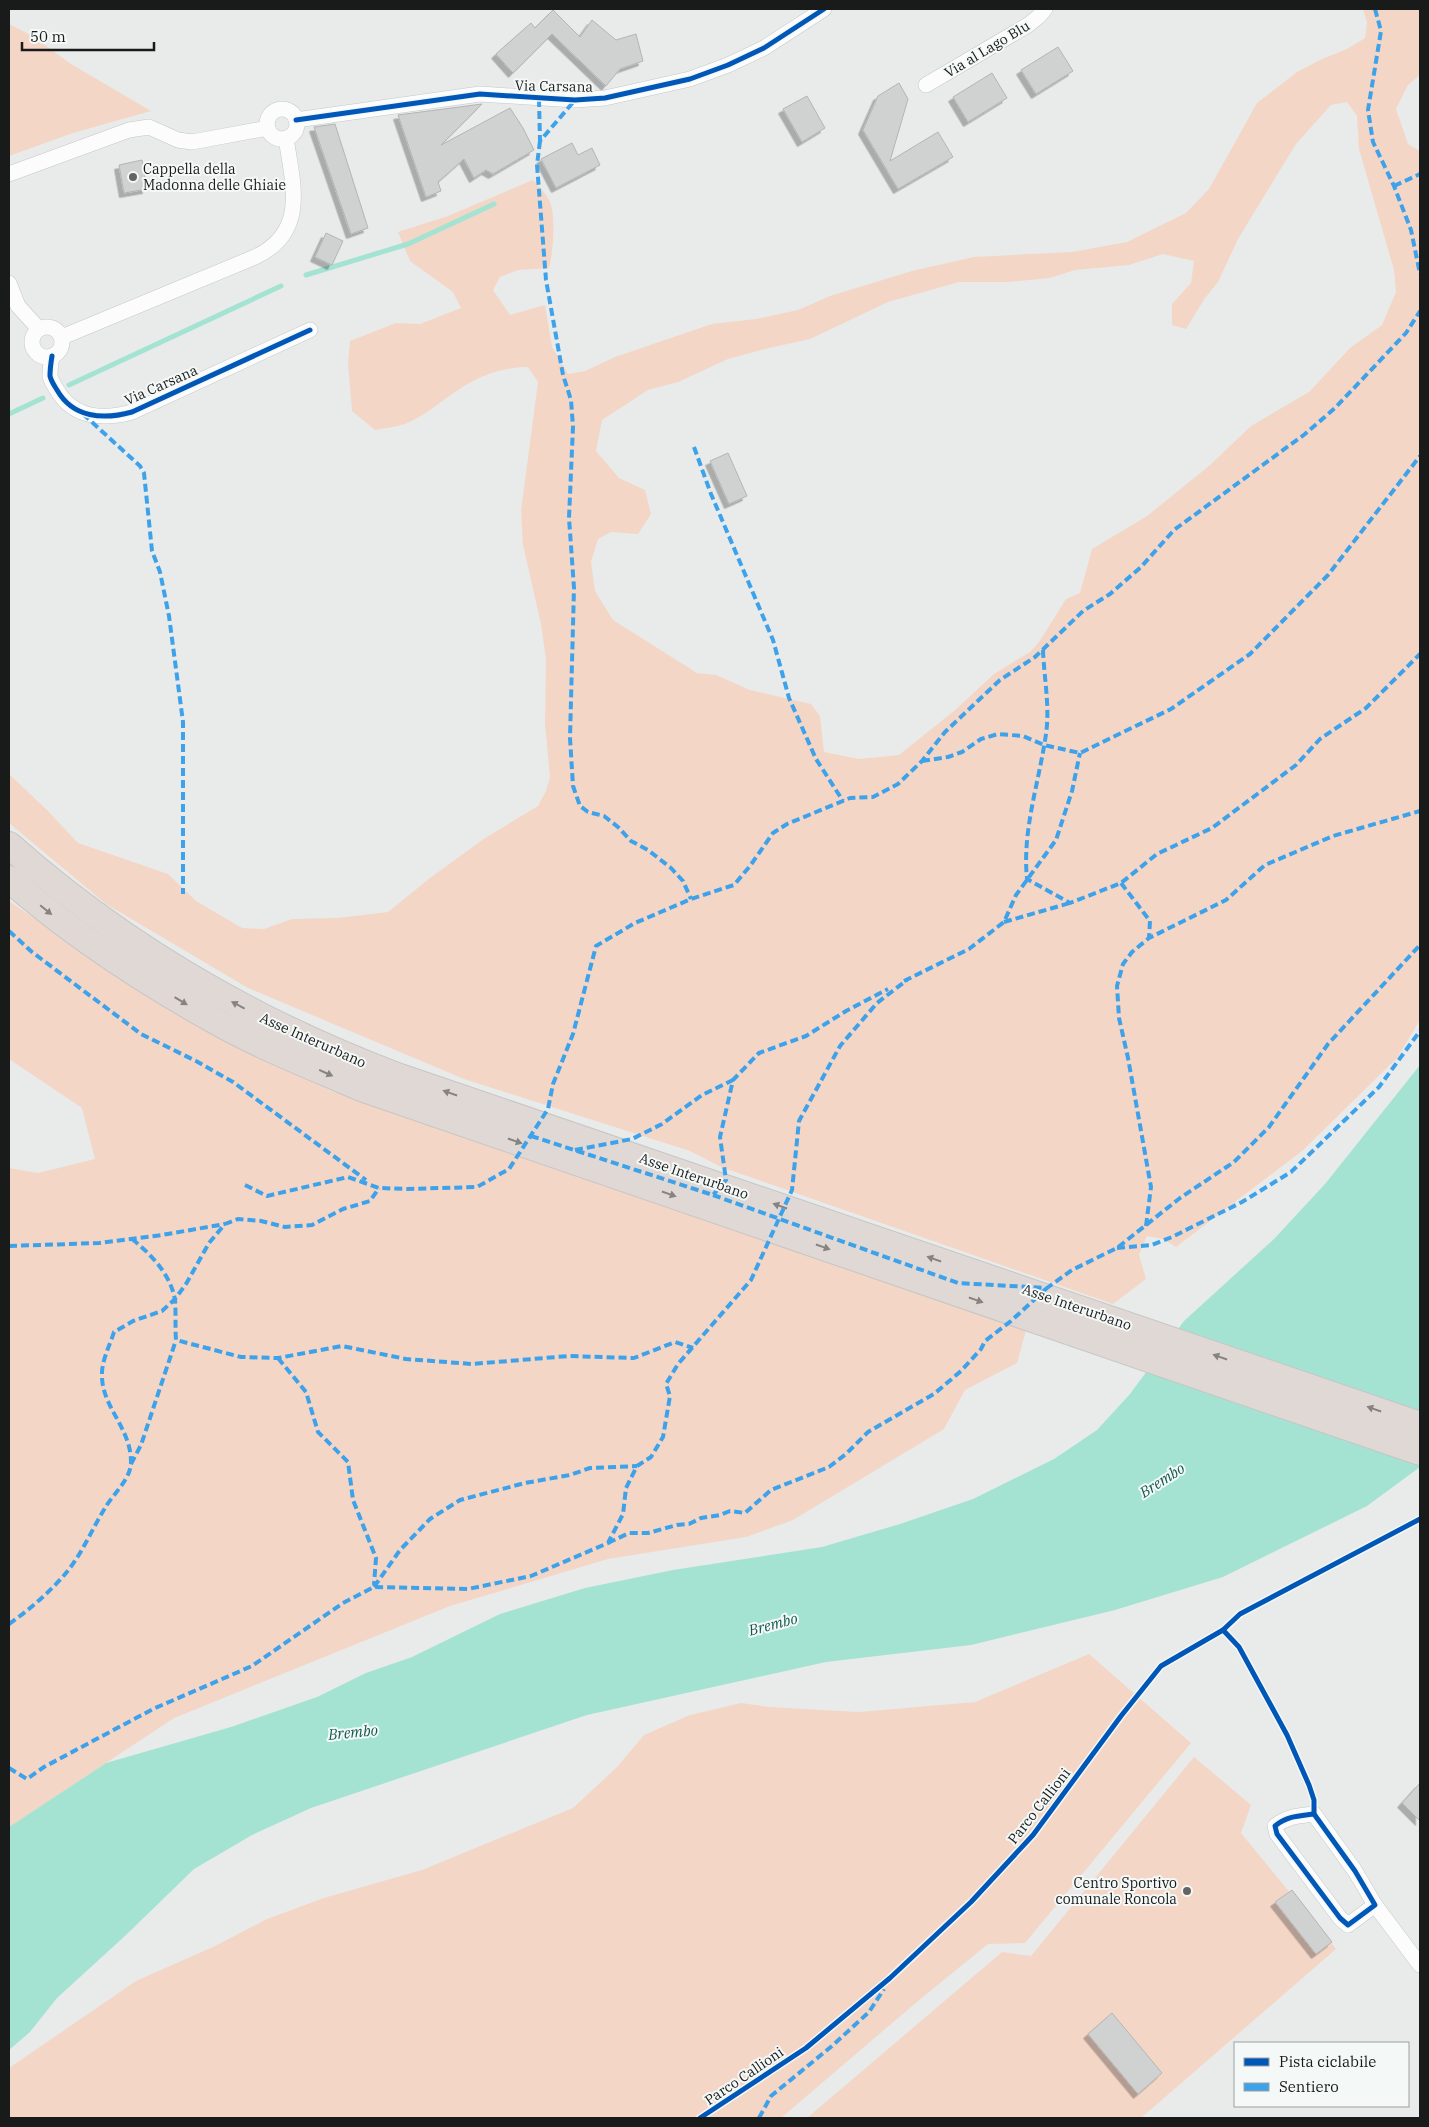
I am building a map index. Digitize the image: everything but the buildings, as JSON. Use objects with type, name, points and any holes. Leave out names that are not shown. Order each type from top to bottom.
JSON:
[{"type":"highway","name":"Asse Interurbano","points":[[9,845],[102,920],[171,967],[238,1005],[300,1036],[358,1061],[1420,1425]]},
{"type":"highway","name":"Asse Interurbano","points":[[9,879],[55,918],[127,968],[220,1024],[361,1088],[1420,1452]]},
{"type":"street","name":"Via Carsana","points":[[296,120],[480,94],[575,100],[612,96],[690,78],[728,65],[764,48],[824,9]]},
{"type":"street","name":"Via al Lago Blu","points":[[926,85],[1021,30],[1045,9]]},
{"type":"street","points":[[282,108],[291,112],[296,120],[296,129],[286,138],[277,138],[268,128],[270,115],[277,109],[282,108]]},
{"type":"street","points":[[9,174],[129,130],[149,127],[178,140],[192,142],[268,128]]},
{"type":"street","points":[[62,338],[255,257],[273,246],[288,227],[294,205],[286,138]]},
{"type":"street","points":[[9,283],[18,306],[38,329]]},
{"type":"street","points":[[52,328],[60,333],[62,338],[59,351],[52,356],[42,356],[35,350],[32,342],[38,329],[52,328]]},
{"type":"street","name":"Via Carsana","points":[[52,356],[50,374],[62,399],[81,413],[91,416],[114,416],[132,412],[310,330]]},
{"type":"street","points":[[1375,1905],[1348,1925],[1343,1922],[1277,1834],[1275,1826],[1290,1816],[1314,1814],[1375,1905],[1420,1964]]},
{"type":"shaded area","points":[[1363,9],[1420,9],[1420,75],[1408,85],[1396,109],[1408,144],[1420,151],[1420,1020],[1397,1058],[1302,1151],[1176,1247],[1163,1239],[1147,1236],[1139,1255],[1146,1279],[1113,1304],[721,1167],[690,1151],[464,1079],[248,988],[106,904],[9,823],[9,774],[78,843],[168,874],[196,901],[242,928],[264,929],[292,919],[338,918],[388,912],[430,878],[485,838],[538,806],[546,791],[550,777],[545,724],[546,659],[541,624],[523,545],[521,511],[538,382],[528,367],[493,373],[464,386],[414,420],[405,424],[375,430],[352,411],[348,363],[350,341],[396,323],[420,324],[461,308],[453,292],[410,261],[398,232],[448,216],[533,180],[547,196],[552,208],[553,235],[549,268],[518,270],[500,277],[493,290],[510,315],[545,305],[552,347],[568,374],[585,371],[615,357],[712,324],[756,319],[798,310],[830,296],[912,271],[974,257],[1072,252],[1127,242],[1186,213],[1209,189],[1257,103],[1297,72],[1347,49],[1365,38],[1367,22]],"holes":[[[1347,102],[1357,116],[1359,149],[1394,270],[1396,292],[1382,325],[1350,348],[1309,392],[1251,426],[1209,466],[1147,516],[1092,549],[1080,593],[1066,599],[1039,642],[1030,652],[994,674],[954,711],[899,755],[859,759],[824,752],[820,716],[811,704],[750,690],[716,675],[697,673],[613,620],[595,591],[591,562],[598,539],[611,532],[638,534],[651,514],[645,490],[619,478],[596,451],[602,420],[648,390],[678,382],[728,359],[810,339],[888,302],[959,282],[1008,282],[1050,278],[1075,270],[1129,265],[1163,254],[1194,261],[1191,283],[1172,304],[1172,325],[1186,329],[1205,298],[1218,282],[1238,239],[1296,144],[1331,105]]]},
{"type":"shaded area","points":[[9,24],[34,37],[71,64],[151,111],[73,133],[9,156]]},
{"type":"shaded area","points":[[9,901],[177,1015],[329,1090],[1026,1330],[1017,1363],[965,1390],[944,1429],[793,1520],[746,1537],[608,1559],[450,1606],[174,1718],[9,1827],[9,1168],[38,1173],[95,1159],[82,1108],[9,1059]]},
{"type":"shaded area","points":[[1089,1654],[1191,1743],[1025,1943],[988,1944],[781,2118],[9,2118],[9,2068],[136,1981],[213,1947],[267,1919],[324,1898],[422,1870],[573,1808],[617,1767],[644,1735],[690,1715],[741,1703],[770,1707],[859,1712],[975,1702]]},
{"type":"shaded area","name":"Centro Sportivo comunale Roncola","points":[[1194,1757],[1251,1805],[1241,1833],[1336,1949],[1141,2118],[807,2118],[1002,1952],[1031,1956]]},
{"type":"water","name":"Brembo","points":[[1420,1065],[1420,1467],[1367,1506],[1223,1577],[1115,1610],[971,1645],[826,1662],[587,1715],[311,1808],[252,1835],[194,1869],[57,1998],[30,2032],[9,2050],[9,1827],[106,1763],[231,1727],[317,1697],[366,1673],[412,1657],[500,1614],[585,1588],[673,1570],[822,1547],[900,1524],[973,1499],[1054,1459],[1097,1430],[1130,1394],[1184,1321],[1274,1239],[1325,1184]]},
{"type":"waterway","points":[[306,275],[408,244],[494,204]]},
{"type":"waterway","points":[[69,385],[281,286]]},
{"type":"waterway","points":[[9,414],[43,398]]},
{"type":"marked path","points":[[1375,9],[1381,31],[1368,110],[1373,142],[1394,186],[1411,230],[1420,274]]},
{"type":"marked path","points":[[539,99],[540,141],[575,100]]},
{"type":"marked path","points":[[540,141],[537,165],[546,280],[563,375],[571,400],[573,427],[569,518],[574,588],[570,738],[573,786],[580,806],[588,812],[604,816],[631,841],[648,850],[671,868],[683,881],[691,899]]},
{"type":"marked path","points":[[1394,186],[1420,174]]},
{"type":"marked path","points":[[245,1185],[267,1196],[348,1177],[379,1188],[477,1187],[509,1169],[548,1109],[553,1084],[573,1034],[596,946],[635,923],[691,899],[734,885],[773,833],[787,824],[850,798],[873,797],[898,784],[922,761],[945,732],[1000,680],[1035,657],[1083,611],[1110,594],[1141,567],[1174,530],[1305,434],[1335,408],[1406,333],[1420,311]]},
{"type":"marked path","points":[[83,414],[140,466],[144,473],[152,551],[160,572],[169,616],[183,722],[183,894]]},
{"type":"marked path","points":[[694,447],[711,494],[773,640],[789,698],[816,759],[843,801]]},
{"type":"marked path","points":[[922,761],[948,757],[962,752],[981,739],[998,734],[1023,736],[1044,745],[1080,753],[1171,709],[1250,654],[1328,575],[1420,456]]},
{"type":"marked path","points":[[1043,650],[1047,724],[1029,825],[1026,861],[1027,879],[1070,903],[1121,883],[1157,854],[1212,828],[1296,765],[1320,739],[1366,708],[1420,654]]},
{"type":"marked path","points":[[904,981],[969,949],[1004,922],[1016,895],[1056,840],[1072,791],[1080,753]]},
{"type":"marked path","points":[[1146,1226],[1151,1187],[1119,1018],[1117,986],[1123,964],[1132,952],[1149,938],[1226,900],[1265,865],[1333,836],[1420,811]]},
{"type":"marked path","points":[[1121,883],[1150,921],[1149,938]]},
{"type":"marked path","points":[[1004,922],[1070,903]]},
{"type":"marked path","points":[[9,931],[32,952],[141,1034],[196,1061],[233,1082],[366,1180]]},
{"type":"marked path","points":[[713,1195],[958,1283],[1047,1288],[1072,1270],[1117,1248],[1180,1198],[1234,1162],[1269,1127],[1328,1044],[1420,945]]},
{"type":"marked path","points":[[9,1768],[27,1779],[44,1767],[153,1709],[252,1666],[343,1603],[374,1587],[468,1589],[531,1576],[608,1543],[623,1514],[626,1488],[637,1466],[651,1457],[663,1437],[670,1396],[666,1384],[678,1364],[751,1280],[792,1190],[799,1121],[840,1046],[877,1003],[907,980]]},
{"type":"marked path","points":[[531,1136],[713,1195],[726,1180],[720,1137],[733,1080],[759,1053],[806,1036],[846,1011],[888,989]]},
{"type":"marked path","points":[[1117,1248],[1152,1245],[1172,1237],[1242,1202],[1291,1172],[1379,1087],[1420,1031]]},
{"type":"marked path","points":[[575,1150],[632,1139],[662,1124],[702,1095],[733,1080]]},
{"type":"marked path","points":[[9,1624],[39,1600],[72,1566],[105,1508],[128,1474],[131,1462],[130,1450],[103,1387],[102,1371],[104,1359],[114,1332],[133,1321],[162,1311],[175,1299],[186,1284],[209,1243],[225,1224],[238,1219],[261,1221],[285,1227],[312,1225],[343,1209],[370,1201],[379,1188]]},
{"type":"marked path","points":[[9,1246],[99,1243],[225,1224]]},
{"type":"marked path","points":[[132,1239],[153,1258],[165,1274],[173,1291],[176,1340],[241,1357],[278,1358],[342,1346],[406,1359],[472,1364],[569,1356],[634,1358],[675,1342],[693,1348]]},
{"type":"marked path","points":[[608,1543],[629,1533],[648,1533],[677,1525],[689,1524],[701,1518],[720,1515],[730,1511],[745,1513],[771,1490],[829,1467],[846,1454],[868,1432],[934,1394],[961,1371],[981,1349],[985,1341],[1011,1321],[1047,1288]]},
{"type":"marked path","points":[[131,1464],[141,1445],[176,1340]]},
{"type":"marked path","points":[[278,1358],[306,1392],[318,1432],[348,1462],[353,1500],[376,1558],[374,1585]]},
{"type":"marked path","points":[[374,1587],[400,1550],[430,1519],[460,1500],[525,1483],[570,1475],[590,1468],[637,1466]]},
{"type":"marked path","points":[[759,2118],[771,2096],[832,2046],[869,2012],[884,1989]]},
{"type":"cycle path","points":[[296,120],[480,94],[575,100],[605,98],[690,79],[728,65],[764,48],[824,9]]},
{"type":"cycle path","points":[[52,356],[50,378],[64,399],[80,411],[100,416],[110,416],[132,412],[310,330]]},
{"type":"cycle path","points":[[1223,1630],[1240,1614],[1420,1519]]},
{"type":"cycle path","name":"Parco Callioni","points":[[700,2118],[806,2048],[890,1978],[971,1902],[1033,1835],[1121,1716],[1161,1666],[1223,1630],[1239,1647],[1287,1735],[1309,1785],[1314,1800],[1314,1814]]},
{"type":"cycle path","points":[[1314,1814],[1355,1871],[1375,1905],[1348,1925],[1340,1918],[1277,1834],[1275,1826],[1284,1820],[1314,1814]]},
{"type":"place","name":"Cappella della Madonna delle Ghiaie","points":[[133,177]]},
{"type":"place","name":"Centro Sportivo comunale Roncola","points":[[1187,1891]]}]
